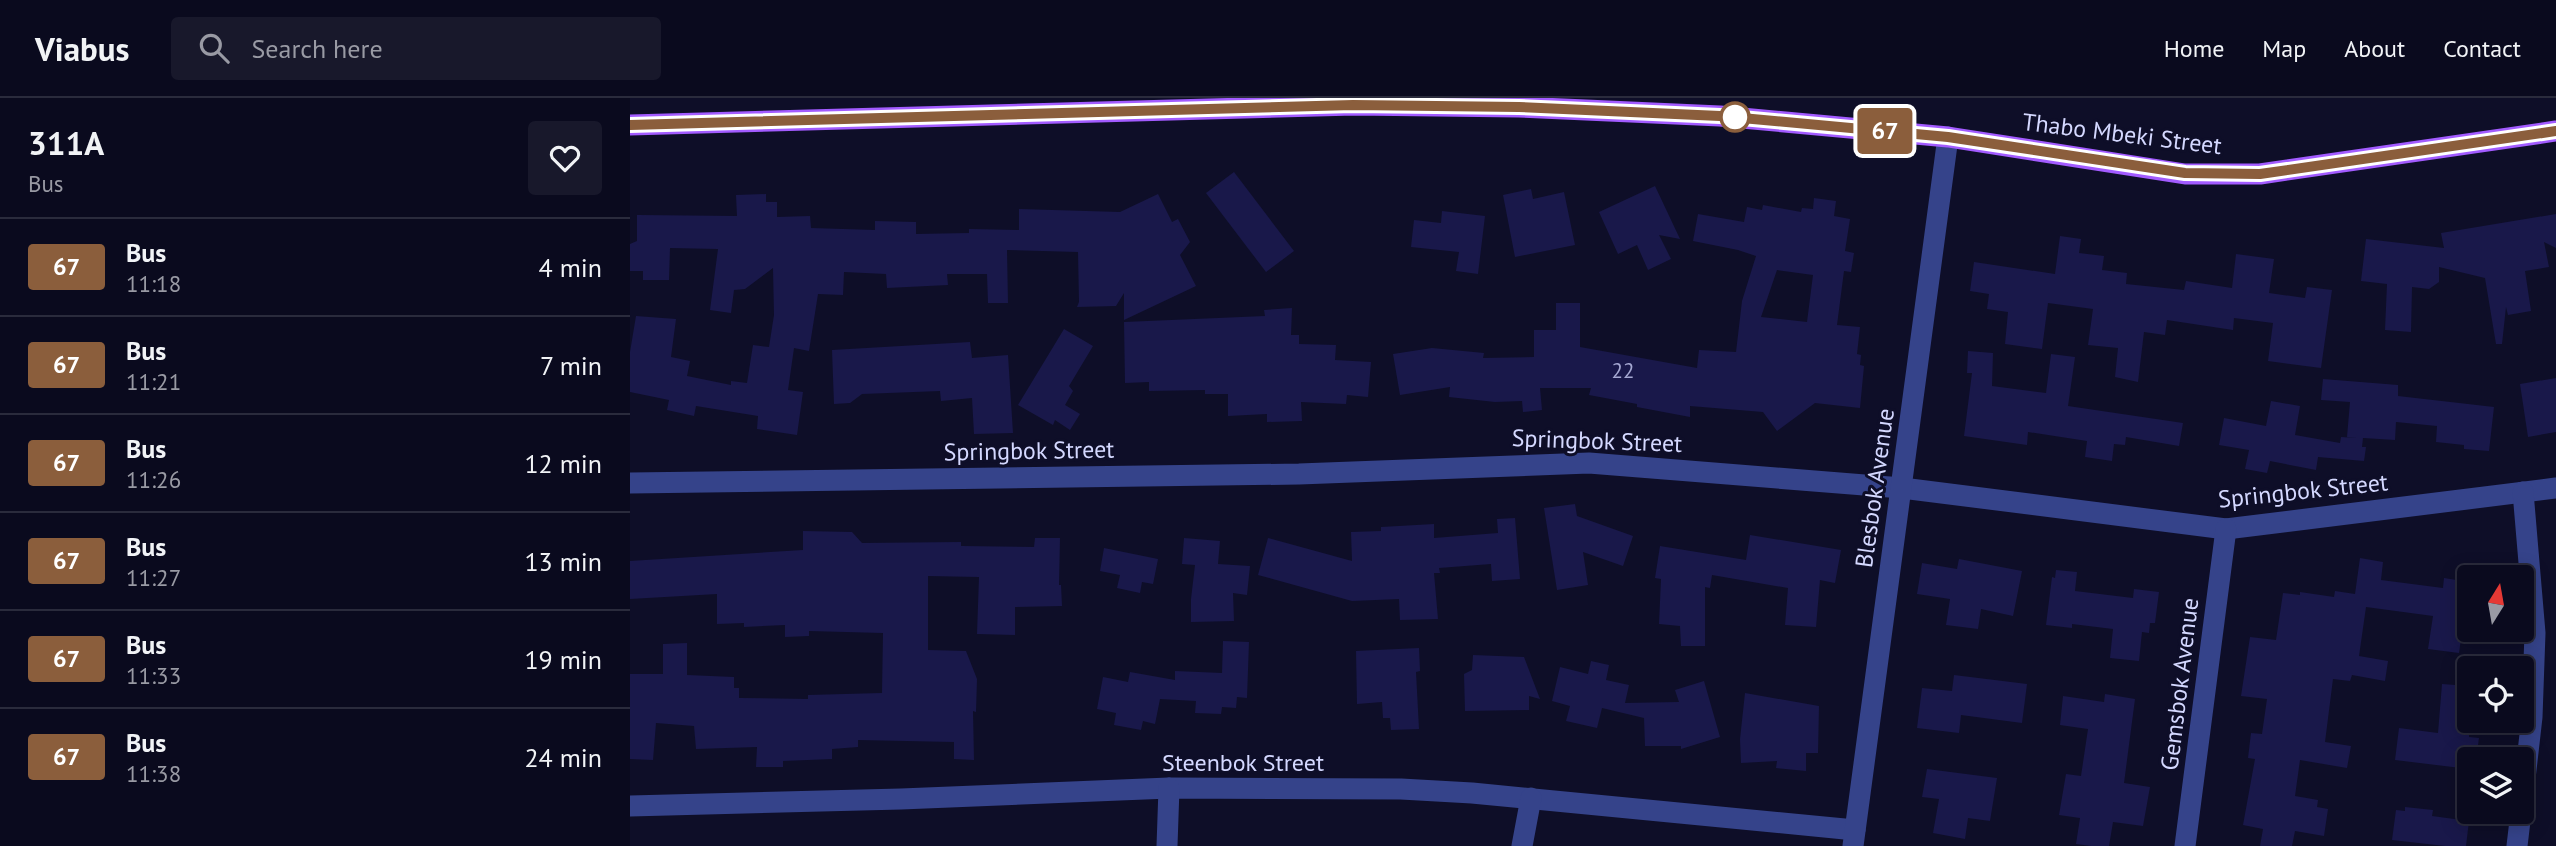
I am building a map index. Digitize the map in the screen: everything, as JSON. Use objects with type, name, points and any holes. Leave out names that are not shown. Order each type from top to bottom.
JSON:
[{"type":"main road","name":"Thabo Mbeki Street","points":[[630,125],[1353,105],[1519,107],[1720,116],[1948,137],[2185,173],[2260,174],[2556,131]]},
{"type":"street","name":"Blesbok Avenue","points":[[1854,838],[1948,137]]},
{"type":"street","name":"Springbok Street","points":[[630,483],[1299,474],[1480,465],[1589,463],[1902,488],[2226,529],[2556,488]]},
{"type":"street","points":[[2523,492],[2535,633],[2529,747]]},
{"type":"street","name":"Gemsbok Avenue","points":[[2185,846],[2226,529]]},
{"type":"street","points":[[1167,846],[1169,788]]},
{"type":"street","name":"Steenbok Street","points":[[630,806],[1169,788],[1401,789],[1531,798],[1854,838]]},
{"type":"street","points":[[1522,846],[1531,798]]},
{"type":"street","points":[[2517,846],[2520,824]]},
{"type":"building","points":[[1234,172],[1294,251],[1266,272],[1206,193]]},
{"type":"building","points":[[1655,186],[1680,239],[1659,235],[1671,259],[1648,270],[1637,245],[1618,254],[1599,212]]},
{"type":"building","points":[[1531,189],[1533,199],[1564,192],[1575,245],[1515,257],[1503,195]]},
{"type":"building","points":[[766,194],[766,202],[777,202],[777,217],[810,216],[811,228],[875,230],[875,221],[916,222],[916,234],[969,233],[969,229],[1019,230],[1019,209],[1120,212],[1158,194],[1172,222],[1178,219],[1190,242],[1180,255],[1196,286],[1124,320],[1124,293],[1116,306],[1077,307],[1078,252],[1007,250],[1008,303],[988,303],[987,274],[947,274],[948,285],[887,288],[886,274],[844,272],[843,295],[818,294],[809,351],[794,348],[788,390],[803,392],[797,435],[757,429],[758,416],[696,406],[694,416],[667,410],[669,400],[630,392],[630,352],[636,316],[676,319],[671,357],[690,361],[687,376],[731,385],[731,381],[747,383],[753,345],[769,347],[774,315],[773,268],[745,289],[734,290],[731,313],[710,310],[718,249],[670,248],[669,280],[643,280],[643,271],[630,271],[630,244],[637,241],[637,215],[737,216],[736,195]]},
{"type":"building","points":[[1814,198],[1836,201],[1834,216],[1850,219],[1845,251],[1854,253],[1851,272],[1844,271],[1837,325],[1860,327],[1857,354],[1861,355],[1860,365],[1864,366],[1860,408],[1815,403],[1777,431],[1763,412],[1690,406],[1690,417],[1589,395],[1591,388],[1540,388],[1542,410],[1523,412],[1522,401],[1495,402],[1449,397],[1450,387],[1400,395],[1393,354],[1432,348],[1484,353],[1483,358],[1534,357],[1534,330],[1556,330],[1556,303],[1580,303],[1580,347],[1697,368],[1699,350],[1736,352],[1742,301],[1756,256],[1693,241],[1698,214],[1744,222],[1747,207],[1762,210],[1763,205],[1801,212],[1802,208],[1813,209]],"holes":[[[1777,270],[1813,275],[1807,322],[1761,317]]]},
{"type":"building","points":[[1442,211],[1485,216],[1478,274],[1456,271],[1459,252],[1411,247],[1414,220],[1441,223]]},
{"type":"building","points":[[2556,214],[2556,248],[2544,242],[2549,267],[2525,271],[2531,311],[2508,315],[2506,307],[2502,344],[2496,344],[2485,278],[2439,267],[2439,282],[2429,289],[2412,287],[2411,332],[2385,330],[2387,284],[2361,281],[2366,239],[2444,248],[2441,233]]},
{"type":"building","points":[[2060,236],[2081,239],[2079,253],[2104,256],[2102,270],[2127,273],[2126,284],[2184,290],[2186,281],[2232,288],[2236,254],[2274,259],[2269,293],[2305,298],[2307,287],[2332,290],[2321,368],[2268,361],[2273,323],[2234,318],[2233,330],[2167,320],[2165,335],[2144,332],[2138,382],[2115,377],[2118,348],[2088,345],[2093,309],[2048,303],[2042,349],[2005,344],[2008,312],[1987,309],[1989,294],[1970,291],[1974,262],[2055,274]]},
{"type":"building","points":[[1292,308],[1291,335],[1299,335],[1299,344],[1336,345],[1335,360],[1371,362],[1368,397],[1347,395],[1346,404],[1301,402],[1302,421],[1267,422],[1267,414],[1228,416],[1228,394],[1205,394],[1205,390],[1149,391],[1149,382],[1125,383],[1124,322],[1265,316],[1264,310]]},
{"type":"building","points":[[1064,329],[1093,346],[1069,386],[1073,391],[1065,405],[1080,414],[1070,430],[1055,420],[1053,425],[1018,405]]},
{"type":"building","points":[[970,342],[972,358],[1008,355],[1013,433],[974,434],[972,398],[941,401],[940,391],[862,394],[850,403],[834,404],[832,350]]},
{"type":"building","points":[[1968,351],[1993,353],[1992,386],[2046,393],[2051,354],[2075,357],[2068,406],[2183,423],[2179,446],[2126,437],[2125,445],[2114,444],[2112,461],[2085,457],[2087,441],[2028,432],[2027,445],[1964,436],[1972,373],[1967,373]]},
{"type":"building","points":[[2556,378],[2556,432],[2528,437],[2520,384]]},
{"type":"building","points":[[2323,379],[2398,385],[2398,396],[2494,407],[2489,451],[2464,449],[2464,445],[2436,442],[2437,426],[2396,422],[2395,440],[2363,438],[2362,447],[2366,447],[2364,461],[2318,457],[2316,470],[2270,461],[2267,473],[2245,469],[2249,450],[2219,445],[2224,418],[2266,426],[2271,401],[2300,406],[2295,435],[2340,443],[2341,437],[2357,438],[2347,437],[2350,402],[2321,400]]},
{"type":"building","points":[[1575,504],[1577,516],[1633,536],[1623,566],[1583,552],[1588,585],[1557,590],[1544,508]]},
{"type":"building","points":[[1515,518],[1520,579],[1492,581],[1491,564],[1439,568],[1440,573],[1434,573],[1438,619],[1400,620],[1399,599],[1352,601],[1258,575],[1268,538],[1352,561],[1351,532],[1434,524],[1434,538],[1498,533],[1497,519]]},
{"type":"building","points":[[803,531],[852,532],[862,543],[961,542],[961,546],[1034,547],[1035,538],[1060,538],[1059,585],[1062,606],[1015,607],[1015,635],[977,634],[979,577],[928,576],[928,650],[966,651],[977,679],[976,712],[973,711],[974,760],[954,759],[954,742],[858,740],[858,747],[832,749],[832,759],[783,761],[783,767],[756,767],[757,747],[696,749],[694,726],[656,723],[653,760],[630,759],[630,674],[663,674],[663,644],[687,643],[687,675],[734,677],[734,688],[739,688],[739,698],[808,699],[808,695],[882,693],[883,633],[809,631],[809,636],[785,637],[785,625],[744,627],[744,623],[717,624],[717,594],[630,599],[630,561],[803,550]]},
{"type":"building","points":[[1750,535],[1841,550],[1835,583],[1820,580],[1816,627],[1785,625],[1788,588],[1712,575],[1710,588],[1705,587],[1705,646],[1681,646],[1680,626],[1659,624],[1661,579],[1655,578],[1660,546],[1746,560]]},
{"type":"building","points":[[1184,538],[1220,541],[1218,564],[1250,566],[1247,595],[1233,593],[1234,621],[1191,622],[1195,565],[1182,564]]},
{"type":"building","points":[[1104,548],[1158,559],[1153,584],[1142,582],[1140,593],[1117,588],[1120,575],[1100,571]]},
{"type":"building","points":[[2360,558],[2383,562],[2381,580],[2443,588],[2444,578],[2457,580],[2459,653],[2428,649],[2433,616],[2366,607],[2359,656],[2388,661],[2385,681],[2352,675],[2350,681],[2333,679],[2325,742],[2351,746],[2347,768],[2300,760],[2295,796],[2318,800],[2317,807],[2328,809],[2324,836],[2295,831],[2292,846],[2260,846],[2263,829],[2243,825],[2255,759],[2248,758],[2251,733],[2262,734],[2267,699],[2241,696],[2250,637],[2276,640],[2283,593],[2300,595],[2300,592],[2334,597],[2335,591],[2355,594]]},
{"type":"building","points":[[1959,559],[2022,571],[2013,616],[1981,609],[1978,629],[1946,625],[1950,599],[1917,594],[1922,563],[1957,569]]},
{"type":"building","points":[[2056,570],[2077,572],[2075,591],[2133,598],[2134,589],[2159,592],[2155,623],[2150,623],[2149,633],[2142,632],[2139,661],[2110,658],[2113,629],[2072,624],[2072,628],[2046,625],[2052,577],[2055,578]]},
{"type":"building","points":[[1223,641],[1249,642],[1247,698],[1237,697],[1236,708],[1222,707],[1221,714],[1195,713],[1196,701],[1160,699],[1155,724],[1143,721],[1141,730],[1114,725],[1116,713],[1097,709],[1103,677],[1128,682],[1130,672],[1175,680],[1175,671],[1222,673]]},
{"type":"building","points":[[1419,648],[1420,671],[1416,672],[1419,729],[1391,730],[1390,718],[1383,718],[1382,702],[1357,704],[1356,651]]},
{"type":"building","points":[[1473,655],[1524,657],[1540,699],[1529,696],[1529,710],[1465,711],[1464,674],[1472,670]]},
{"type":"building","points":[[1591,661],[1609,665],[1606,680],[1629,685],[1625,703],[1679,702],[1675,690],[1704,681],[1720,737],[1681,749],[1681,746],[1645,746],[1644,718],[1602,708],[1597,728],[1566,721],[1570,706],[1552,701],[1560,667],[1588,674]]},
{"type":"building","points":[[1954,675],[2027,684],[2022,723],[1961,715],[1959,733],[1917,728],[1922,688],[1952,691]]},
{"type":"building","points":[[2442,684],[2457,685],[2457,733],[2469,733],[2469,737],[2479,738],[2478,747],[2457,747],[2457,768],[2395,760],[2399,728],[2438,733]]},
{"type":"building","points":[[1745,693],[1819,706],[1818,753],[1806,753],[1806,771],[1776,768],[1777,761],[1741,763],[1740,739]]},
{"type":"building","points":[[2105,694],[2135,699],[2124,783],[2150,787],[2143,826],[2113,822],[2109,846],[2076,844],[2080,818],[2059,815],[2066,774],[2081,776],[2088,729],[2060,725],[2063,696],[2104,702]]},
{"type":"building","points":[[1927,769],[1997,778],[1990,821],[1968,818],[1965,839],[1933,833],[1939,799],[1922,797]]},
{"type":"building","points":[[2405,807],[2433,810],[2432,816],[2457,819],[2457,824],[2469,824],[2466,846],[2392,840],[2396,810],[2405,811]]},
{"type":"bus line","name":"67","points":[[630,125],[1353,105],[1519,107],[1720,116],[1948,137],[2185,173],[2260,174],[2556,131]]}]
